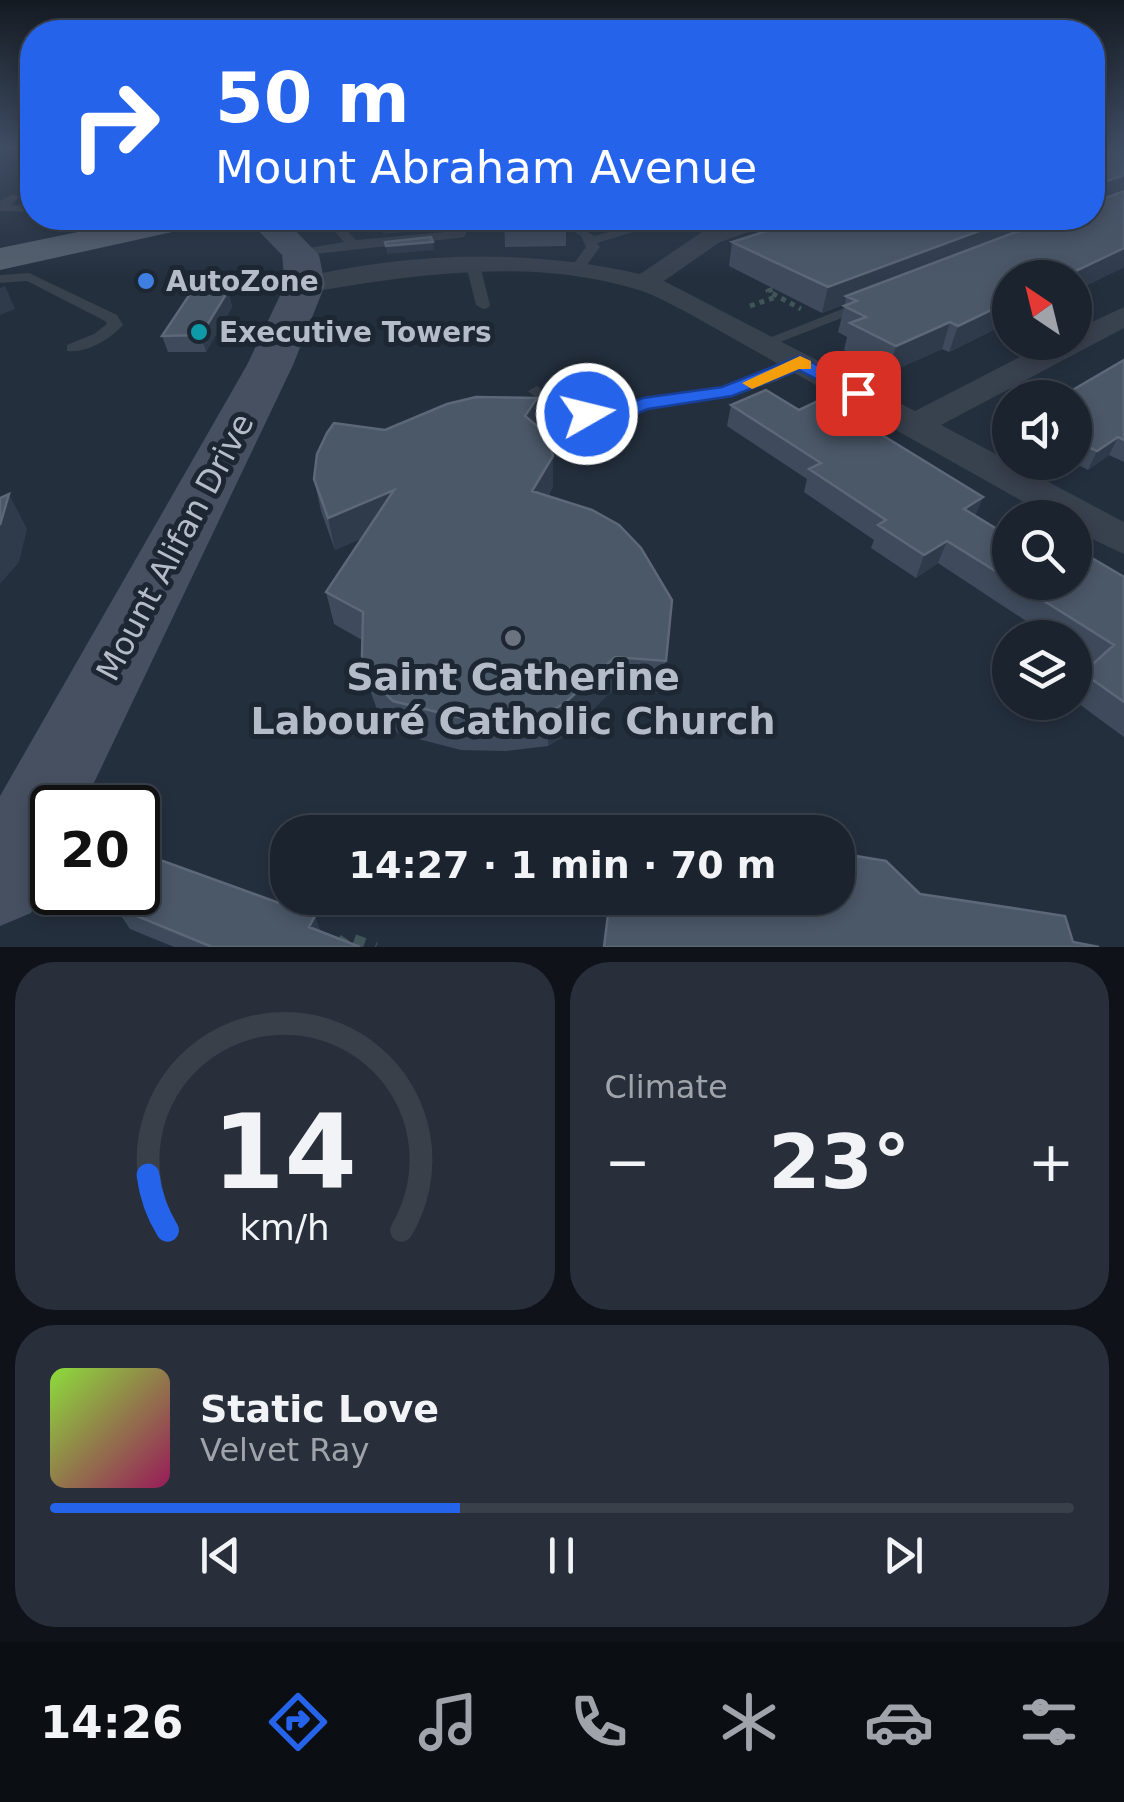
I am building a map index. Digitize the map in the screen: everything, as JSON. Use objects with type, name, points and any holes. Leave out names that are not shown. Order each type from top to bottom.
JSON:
[{"type":"main road","points":[[0,259],[136,230]]},
{"type":"main road","points":[[273,230],[304,269]]},
{"type":"main road","name":"Mount Alifan Drive","points":[[0,882],[261,382],[304,269]]},
{"type":"street","points":[[644,282],[710,238],[733,230]]},
{"type":"street","points":[[304,269],[352,276],[474,266],[576,270],[644,282],[916,424],[1124,540]]},
{"type":"street","points":[[1092,333],[1124,316]]},
{"type":"street","points":[[916,424],[1039,360]]},
{"type":"lane","points":[[340,230],[353,244]]},
{"type":"lane","points":[[304,269],[353,244],[458,234],[460,230]]},
{"type":"lane","points":[[576,270],[593,246],[579,230]]},
{"type":"lane","points":[[590,241],[630,230]]},
{"type":"lane","points":[[474,266],[482,305]]},
{"type":"lane","points":[[0,279],[28,277],[112,318],[115,324],[100,337],[73,348]]},
{"type":"lane","points":[[764,344],[879,298]]},
{"type":"lane","points":[[537,391],[563,411],[612,418],[643,404],[724,392],[771,377],[800,362]]},
{"type":"path","points":[[784,284],[768,291],[824,320]]},
{"type":"path","points":[[339,947],[346,936],[376,947]]},
{"type":"building","points":[[1124,191],[1124,248],[1092,263],[1092,260],[992,260],[992,310],[958,326],[950,322],[896,346],[850,323],[866,317],[844,306],[857,301],[846,296],[1021,230],[1105,230],[1105,198]]},
{"type":"building","points":[[770,230],[982,230],[828,287],[732,242]]},
{"type":"building","points":[[431,237],[433,242],[386,246],[385,242]]},
{"type":"building","points":[[192,291],[228,291],[201,335],[162,336]]},
{"type":"building","points":[[1124,360],[1124,440],[1118,437],[1097,451],[1092,449],[1090,380]]},
{"type":"building","points":[[766,390],[799,410],[818,401],[860,426],[864,424],[983,497],[964,509],[992,526],[992,569],[947,541],[924,555],[878,525],[886,520],[809,469],[821,463],[731,405]]},
{"type":"building","points":[[476,397],[537,398],[525,416],[548,435],[553,456],[532,491],[592,510],[619,525],[641,548],[672,600],[666,661],[615,657],[566,702],[548,713],[503,718],[457,717],[393,701],[371,679],[362,657],[363,612],[326,592],[394,490],[328,518],[314,479],[317,454],[334,423],[385,430],[447,404]]},
{"type":"building","points":[[9,494],[0,525],[0,498]]},
{"type":"building","points":[[1092,558],[1124,577],[1124,702],[1092,679],[1092,665],[1114,645],[1092,631],[1092,620],[1074,620],[1043,600],[1092,600]]},
{"type":"building","points":[[855,856],[886,861],[920,894],[1065,916],[1073,942],[1099,947],[604,947],[608,915],[855,915]]},
{"type":"building","points":[[160,860],[270,900],[270,915],[315,916],[309,927],[360,947],[212,947],[134,915],[160,915]]},
{"type":"slow traffic","points":[[752,383],[800,362],[805,365]]},
{"type":"place","name":"AutoZone","points":[[146,281]]},
{"type":"place","name":"Executive Towers","points":[[199,332]]},
{"type":"place","name":"Saint Catherine Labouré Catholic Church","points":[[513,638]]},
{"type":"route","points":[[587,414],[612,418],[643,404],[724,392],[771,377],[800,362],[858,393]]}]
